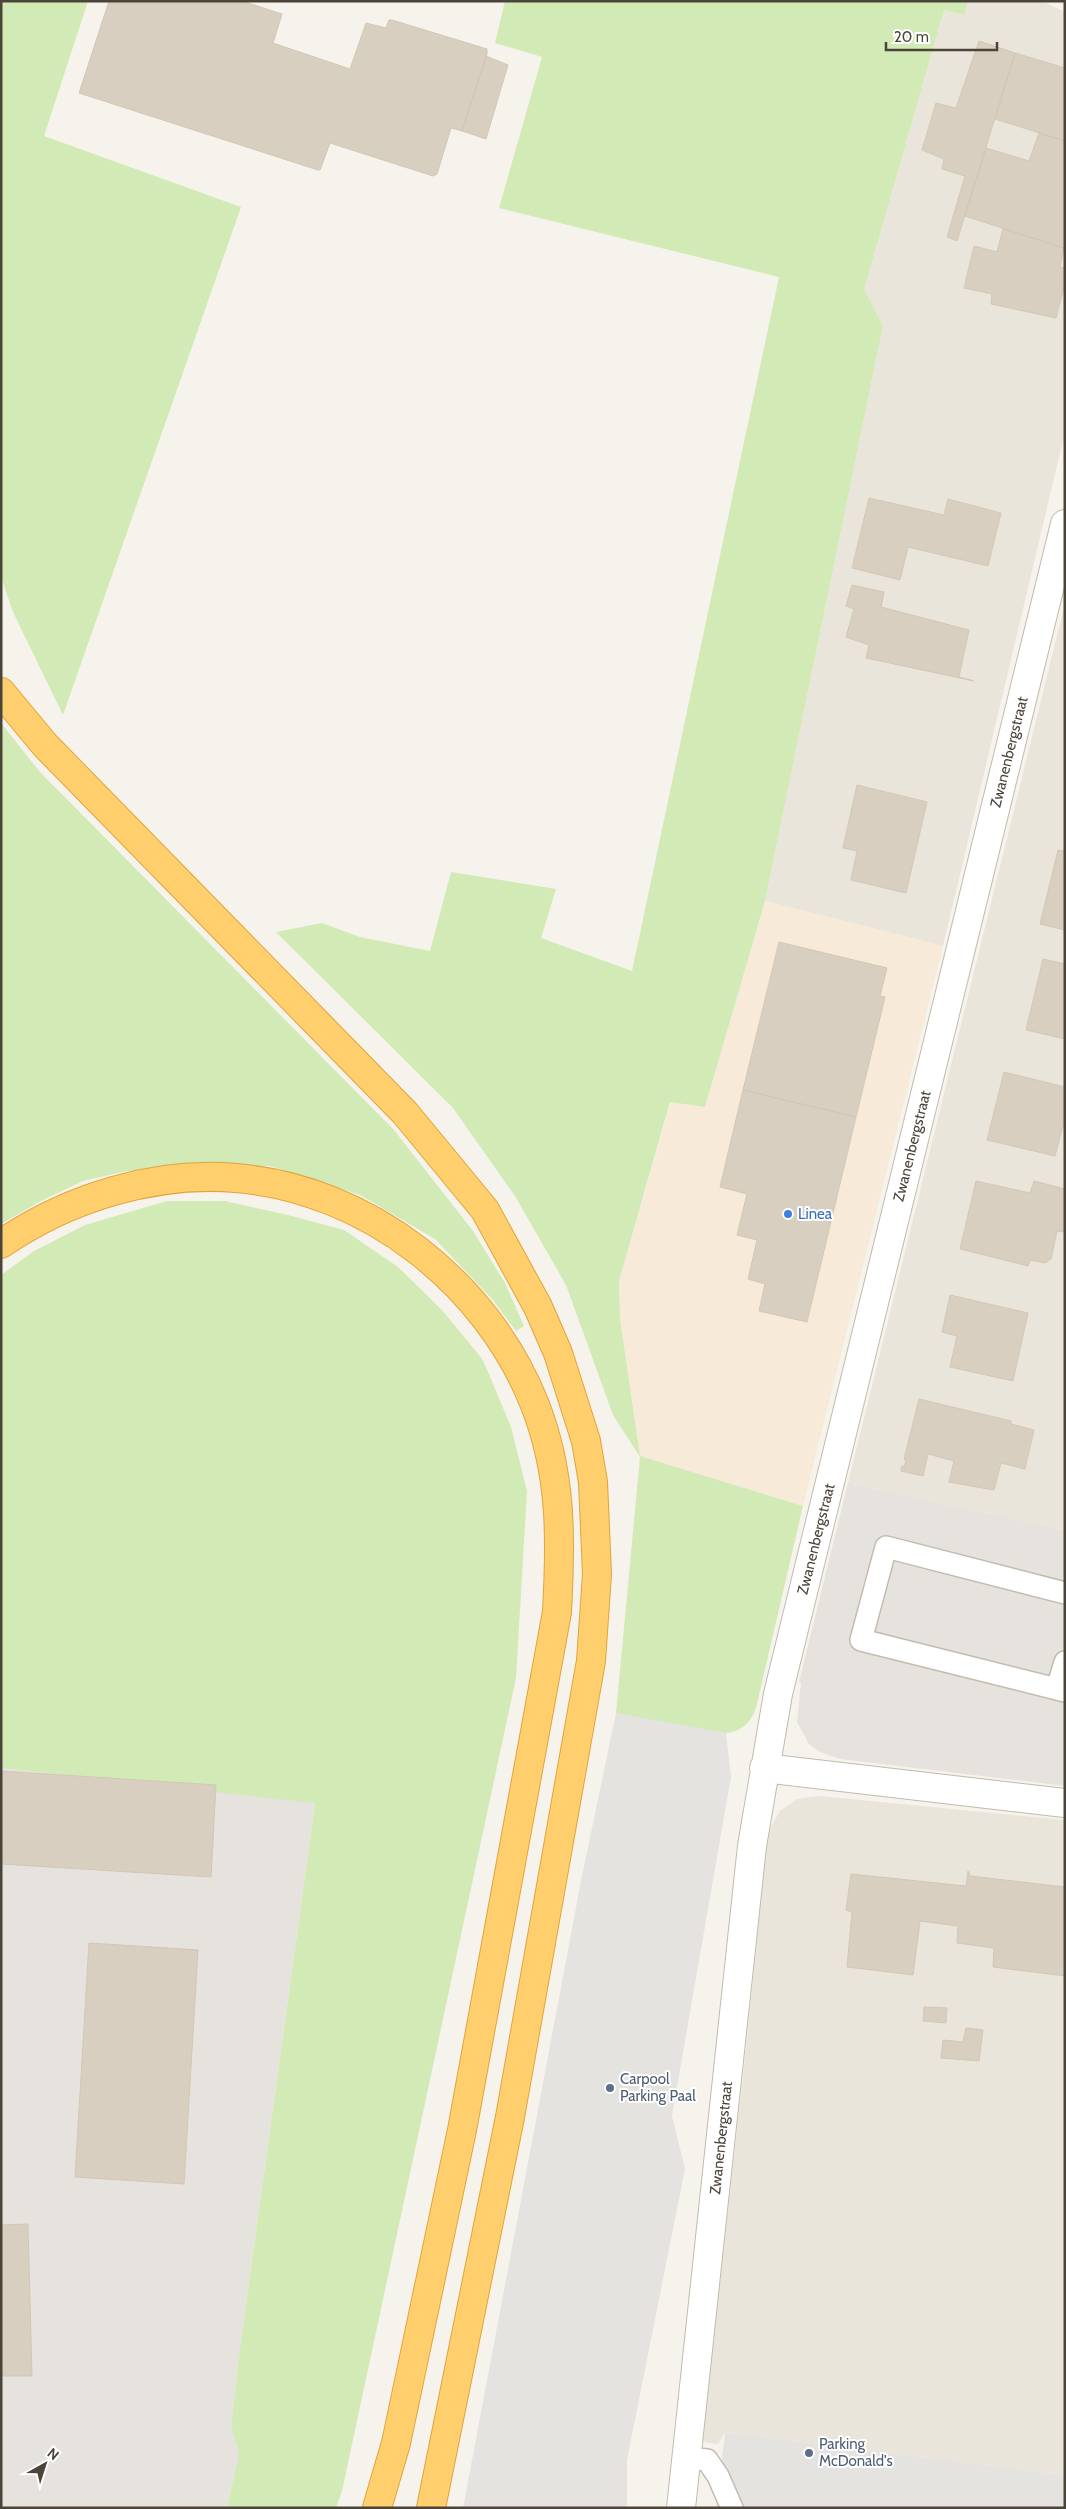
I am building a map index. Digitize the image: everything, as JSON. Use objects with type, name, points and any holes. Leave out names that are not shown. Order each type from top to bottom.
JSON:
[{"type":"highway","points":[[1,692],[45,745],[405,1113],[485,1210],[530,1291],[558,1353],[586,1441],[593,1482],[597,1574],[591,1661],[510,2117],[431,2508]]},
{"type":"highway","points":[[1,1244],[22,1229],[54,1213],[97,1196],[138,1185],[169,1180],[236,1178],[296,1189],[331,1201],[368,1218],[408,1242],[449,1278],[482,1312],[510,1354],[535,1404],[549,1449],[557,1487],[561,1548],[556,1612],[494,1966],[432,2281],[396,2443],[376,2508]]},
{"type":"street","name":"Zwanenbergstraat","points":[[681,2508],[752,1846],[778,1694],[1065,524]]},
{"type":"street","points":[[764,1768],[1065,1803]]},
{"type":"lane","points":[[1065,1593],[886,1548],[861,1640],[1061,1690],[1065,1662]]},
{"type":"lane","points":[[686,2458],[707,2460],[718,2476],[732,2508]]},
{"type":"shaded area","points":[[968,1],[1042,1],[1065,12],[1065,432],[943,946],[765,901],[883,326],[863,289],[944,10],[963,15]]},
{"type":"shaded area","points":[[1065,603],[1065,1530],[848,1483]]},
{"type":"shaded area","points":[[765,901],[943,946],[803,1506],[640,1456],[620,1319],[619,1281],[671,1102],[705,1107]]},
{"type":"shaded area","points":[[848,1483],[1065,1530],[1065,1786],[840,1759],[820,1752],[809,1744],[797,1722],[801,1683],[799,1682]]},
{"type":"shaded area","name":"Carpool Parking Paal","points":[[616,1713],[726,1733],[731,1777],[672,2116],[685,2169],[627,2460],[627,2508],[463,2508],[581,1881]]},
{"type":"shaded area","points":[[1,1768],[315,1802],[240,2348],[231,2426],[239,2454],[227,2508],[1,2508]]},
{"type":"shaded area","points":[[820,1796],[1065,1820],[1065,2475],[725,2432],[718,2444],[702,2442],[747,2040],[767,1834],[780,1811],[797,1799]]},
{"type":"shaded area","name":"Parking McDonald's","points":[[725,2432],[1065,2475],[1065,2508],[716,2508]]},
{"type":"green space","points":[[1,1],[88,1],[44,136],[241,207],[63,715],[13,612],[1,577]]},
{"type":"green space","points":[[505,1],[968,1],[964,15],[944,10],[864,289],[883,326],[765,901],[705,1107],[670,1102],[619,1281],[620,1319],[640,1456],[803,1506],[756,1708],[741,1729],[732,1732],[693,1730],[616,1713],[640,1457],[613,1415],[566,1285],[515,1196],[453,1108],[276,932],[322,923],[360,937],[430,951],[451,872],[556,889],[541,938],[632,971],[779,277],[499,208],[542,57],[495,43]]},
{"type":"green space","points":[[1,723],[40,772],[394,1130],[473,1231],[505,1283],[524,1326],[516,1331],[493,1300],[435,1239],[360,1195],[270,1166],[170,1166],[127,1171],[83,1181],[41,1201],[1,1224]]},
{"type":"green space","points":[[167,1201],[225,1201],[344,1230],[398,1267],[442,1310],[483,1360],[511,1427],[527,1491],[516,1678],[342,2491],[336,2508],[227,2508],[239,2454],[231,2426],[240,2348],[315,1803],[1,1768],[1,1275],[34,1251],[85,1225]]},
{"type":"building","points":[[109,1],[242,1],[282,14],[273,43],[350,69],[366,23],[386,28],[389,20],[487,49],[487,54],[462,131],[451,128],[437,174],[433,176],[330,143],[320,170],[318,170],[79,93]]},
{"type":"building","points":[[979,41],[1015,53],[957,241],[947,237],[965,176],[942,169],[944,159],[922,150],[936,103],[956,108]]},
{"type":"building","points":[[1015,53],[1065,68],[1065,141],[995,119]]},
{"type":"building","points":[[486,56],[508,65],[486,139],[462,131]]},
{"type":"building","points":[[1039,133],[1065,141],[1064,248],[965,216],[986,148],[1029,161]]},
{"type":"building","points":[[1003,229],[1064,248],[1060,267],[1065,268],[1065,283],[1056,318],[991,304],[992,294],[964,288],[974,246],[997,252]]},
{"type":"building","points":[[869,498],[944,515],[948,499],[1001,513],[988,566],[908,547],[900,580],[852,568]]},
{"type":"building","points":[[852,585],[884,592],[881,607],[969,630],[959,677],[974,681],[866,658],[869,645],[846,637],[854,609],[846,606]]},
{"type":"building","points":[[857,785],[927,802],[906,893],[851,880],[857,851],[843,848]]},
{"type":"building","points":[[1058,850],[1065,851],[1065,930],[1040,924]]},
{"type":"building","points":[[779,942],[887,968],[880,996],[885,997],[856,1117],[743,1090]]},
{"type":"building","points":[[1043,959],[1065,964],[1065,1039],[1026,1030]]},
{"type":"building","points":[[1004,1072],[1065,1087],[1065,1118],[1055,1156],[987,1140]]},
{"type":"building","name":"Linea","points":[[743,1090],[856,1117],[807,1322],[759,1311],[765,1284],[748,1279],[757,1240],[737,1235],[747,1194],[720,1187]]},
{"type":"building","points":[[976,1181],[1030,1193],[1034,1181],[1065,1189],[1065,1223],[1063,1232],[1057,1231],[1051,1259],[1045,1263],[1030,1260],[1028,1266],[960,1249]]},
{"type":"building","points":[[950,1295],[1028,1313],[1013,1381],[950,1367],[957,1336],[942,1332]]},
{"type":"building","points":[[919,1399],[1011,1421],[1011,1424],[1034,1430],[1025,1469],[1001,1463],[994,1490],[949,1482],[954,1461],[928,1454],[923,1476],[901,1471],[906,1460],[904,1459]]},
{"type":"building","points":[[1,1771],[216,1785],[211,1877],[1,1864]]},
{"type":"building","points":[[968,1871],[970,1876],[1065,1887],[1065,1976],[993,1967],[994,1948],[957,1943],[958,1926],[920,1921],[913,1975],[847,1967],[852,1912],[846,1910],[851,1874],[966,1886]]},
{"type":"building","points":[[89,1943],[198,1950],[184,2184],[75,2177]]},
{"type":"building","points":[[924,2007],[947,2008],[946,2023],[923,2021]]},
{"type":"building","points":[[966,2028],[983,2030],[979,2061],[941,2058],[943,2040],[963,2042]]},
{"type":"building","points":[[28,2224],[32,2376],[1,2376],[1,2225]]},
{"type":"place","name":"Linea","points":[[788,1214]]},
{"type":"place","name":"Carpool Parking Paal","points":[[610,2088]]},
{"type":"place","name":"Parking McDonald's","points":[[809,2453]]}]
